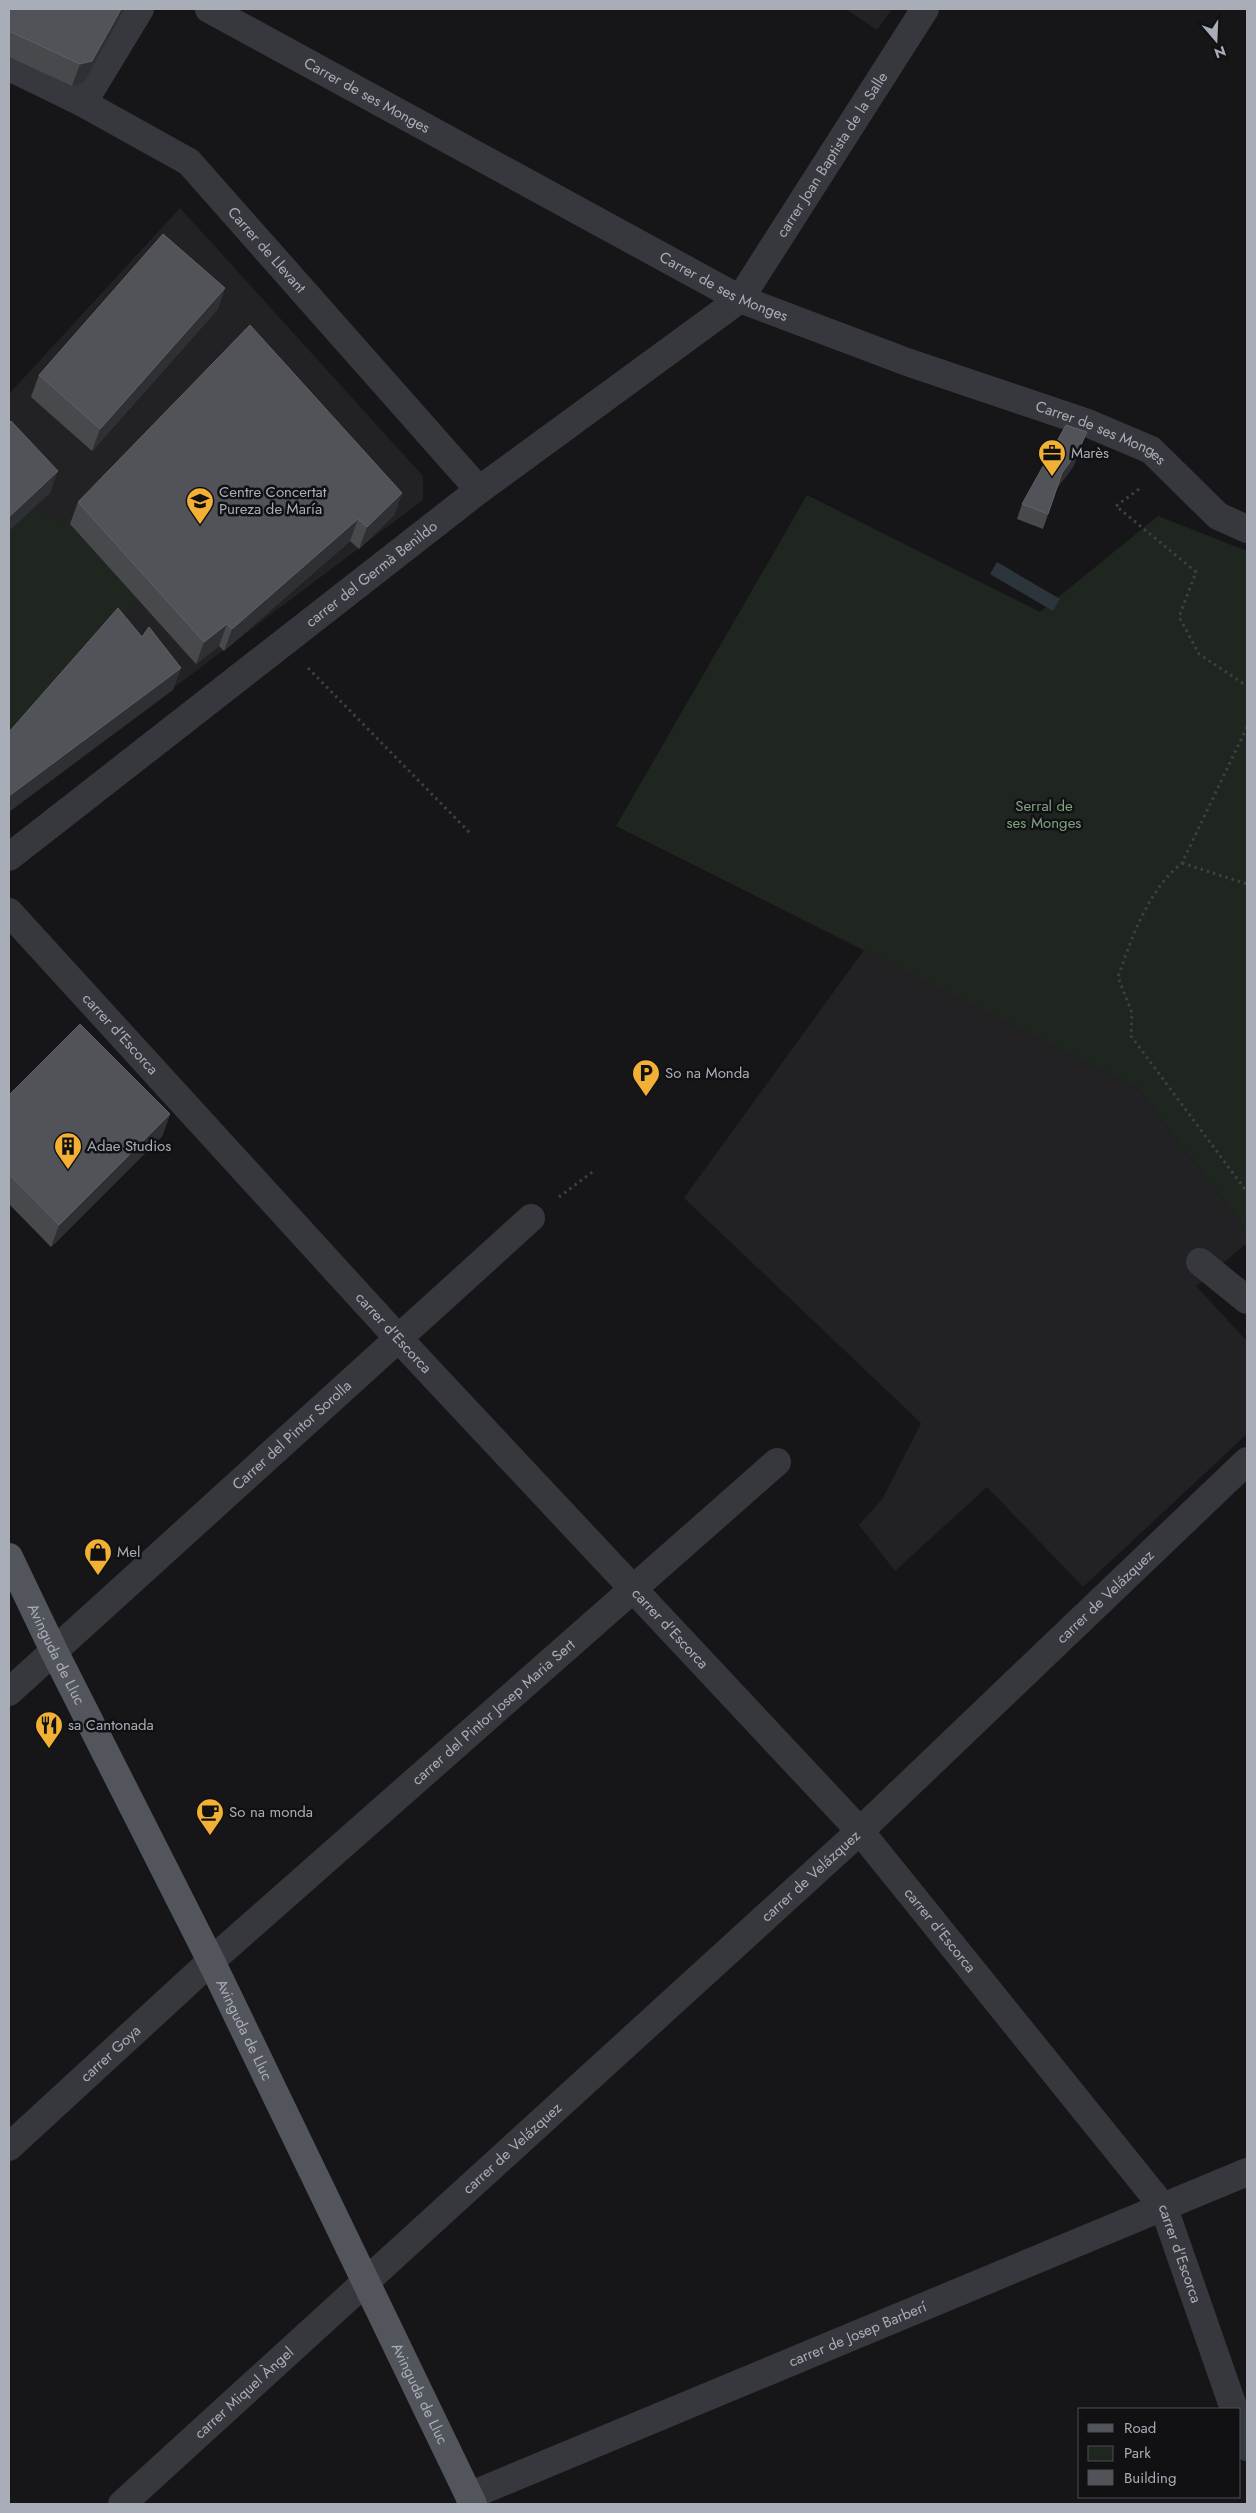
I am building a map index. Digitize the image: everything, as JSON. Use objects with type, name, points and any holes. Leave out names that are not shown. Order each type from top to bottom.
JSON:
[{"type":"main road","name":"Avinguda de Lluc","points":[[9,1557],[54,1651],[211,1961],[471,2500]]},
{"type":"street","points":[[83,103],[140,9]]},
{"type":"street","name":"Carrer de ses Monges","points":[[209,9],[740,299],[906,362],[1085,422],[1151,450],[1218,516],[1247,529]]},
{"type":"street","name":"carrer Joan Baptista de la Salle","points":[[740,299],[925,9]]},
{"type":"street","name":"Carrer de Llevant","points":[[9,67],[83,103],[189,162],[479,490]]},
{"type":"street","name":"carrer del Germà Benildo","points":[[9,857],[479,490],[740,299]]},
{"type":"street","name":"carrer d'Escorca","points":[[9,912],[632,1591],[860,1831],[1164,2208],[1234,2408]]},
{"type":"street","name":"Carrer del Pintor Sorolla","points":[[9,1692],[531,1218]]},
{"type":"street","points":[[1200,1262],[1247,1300]]},
{"type":"street","name":"carrer de Velázquez","points":[[367,2283],[860,1831],[1247,1461]]},
{"type":"street","name":"carrer del Pintor Josep Maria Sert","points":[[211,1961],[777,1462]]},
{"type":"street","name":"carrer Goya","points":[[9,2146],[211,1961]]},
{"type":"street","name":"carrer de Josep Barberí","points":[[471,2500],[1247,2172]]},
{"type":"street","name":"carrer Miquel Àngel","points":[[122,2504],[367,2283]]},
{"type":"street","points":[[1241,2428],[1247,2447]]},
{"type":"path","points":[[1168,466],[1116,506],[1196,572],[1179,616],[1198,654],[1247,686]]},
{"type":"path","points":[[283,643],[471,834]]},
{"type":"path","points":[[1247,727],[1182,863],[1170,873],[1135,929],[1118,977],[1132,1013],[1131,1036],[1247,1192]]},
{"type":"path","points":[[1182,863],[1247,884]]},
{"type":"path","points":[[531,1218],[595,1170]]},
{"type":"shaded area","points":[[846,9],[892,9],[877,30]]},
{"type":"shaded area","name":"Centre Concertat Pureza de María","points":[[180,208],[423,476],[423,500],[9,812],[9,394]]},
{"type":"shaded area","points":[[997,562],[1060,599],[1053,611],[990,574]]},
{"type":"shaded area","points":[[864,950],[1136,1087],[1247,1230],[1247,1243],[1196,1286],[1247,1341],[1247,1434],[1083,1587],[987,1487],[895,1571],[859,1525],[883,1498],[921,1423],[684,1198]]},
{"type":"green space","name":"Serral de ses Monges","points":[[807,495],[1040,612],[1158,516],[1247,551],[1247,1230],[1136,1087],[616,826]]},
{"type":"green space","points":[[33,509],[70,524],[139,600],[9,744],[9,531]]},
{"type":"building","points":[[9,9],[121,9],[92,61],[80,64],[9,31]]},
{"type":"building","points":[[163,234],[225,288],[100,429],[39,375]]},
{"type":"building","points":[[250,325],[402,493],[367,527],[358,519],[232,629],[227,624],[204,642],[78,502]]},
{"type":"building","points":[[11,421],[58,471],[9,517],[9,424]]},
{"type":"building","name":"Marès","points":[[1066,425],[1087,432],[1078,451],[1062,473],[1048,514],[1022,504]]},
{"type":"building","points":[[118,608],[142,637],[149,627],[181,668],[9,796],[9,732]]},
{"type":"building","name":"Adae Studios","points":[[80,1024],[170,1114],[59,1225],[9,1174],[9,1095]]},
{"type":"place","name":"Marès","points":[[1052,477]]},
{"type":"place","name":"Centre Concertat Pureza de María","points":[[200,525]]},
{"type":"place","name":"So na Monda","points":[[646,1097]]},
{"type":"place","name":"Adae Studios","points":[[68,1170]]},
{"type":"place","name":"Mel","points":[[98,1576]]},
{"type":"place","name":"sa Cantonada","points":[[49,1749]]},
{"type":"place","name":"So na monda","points":[[210,1836]]}]
